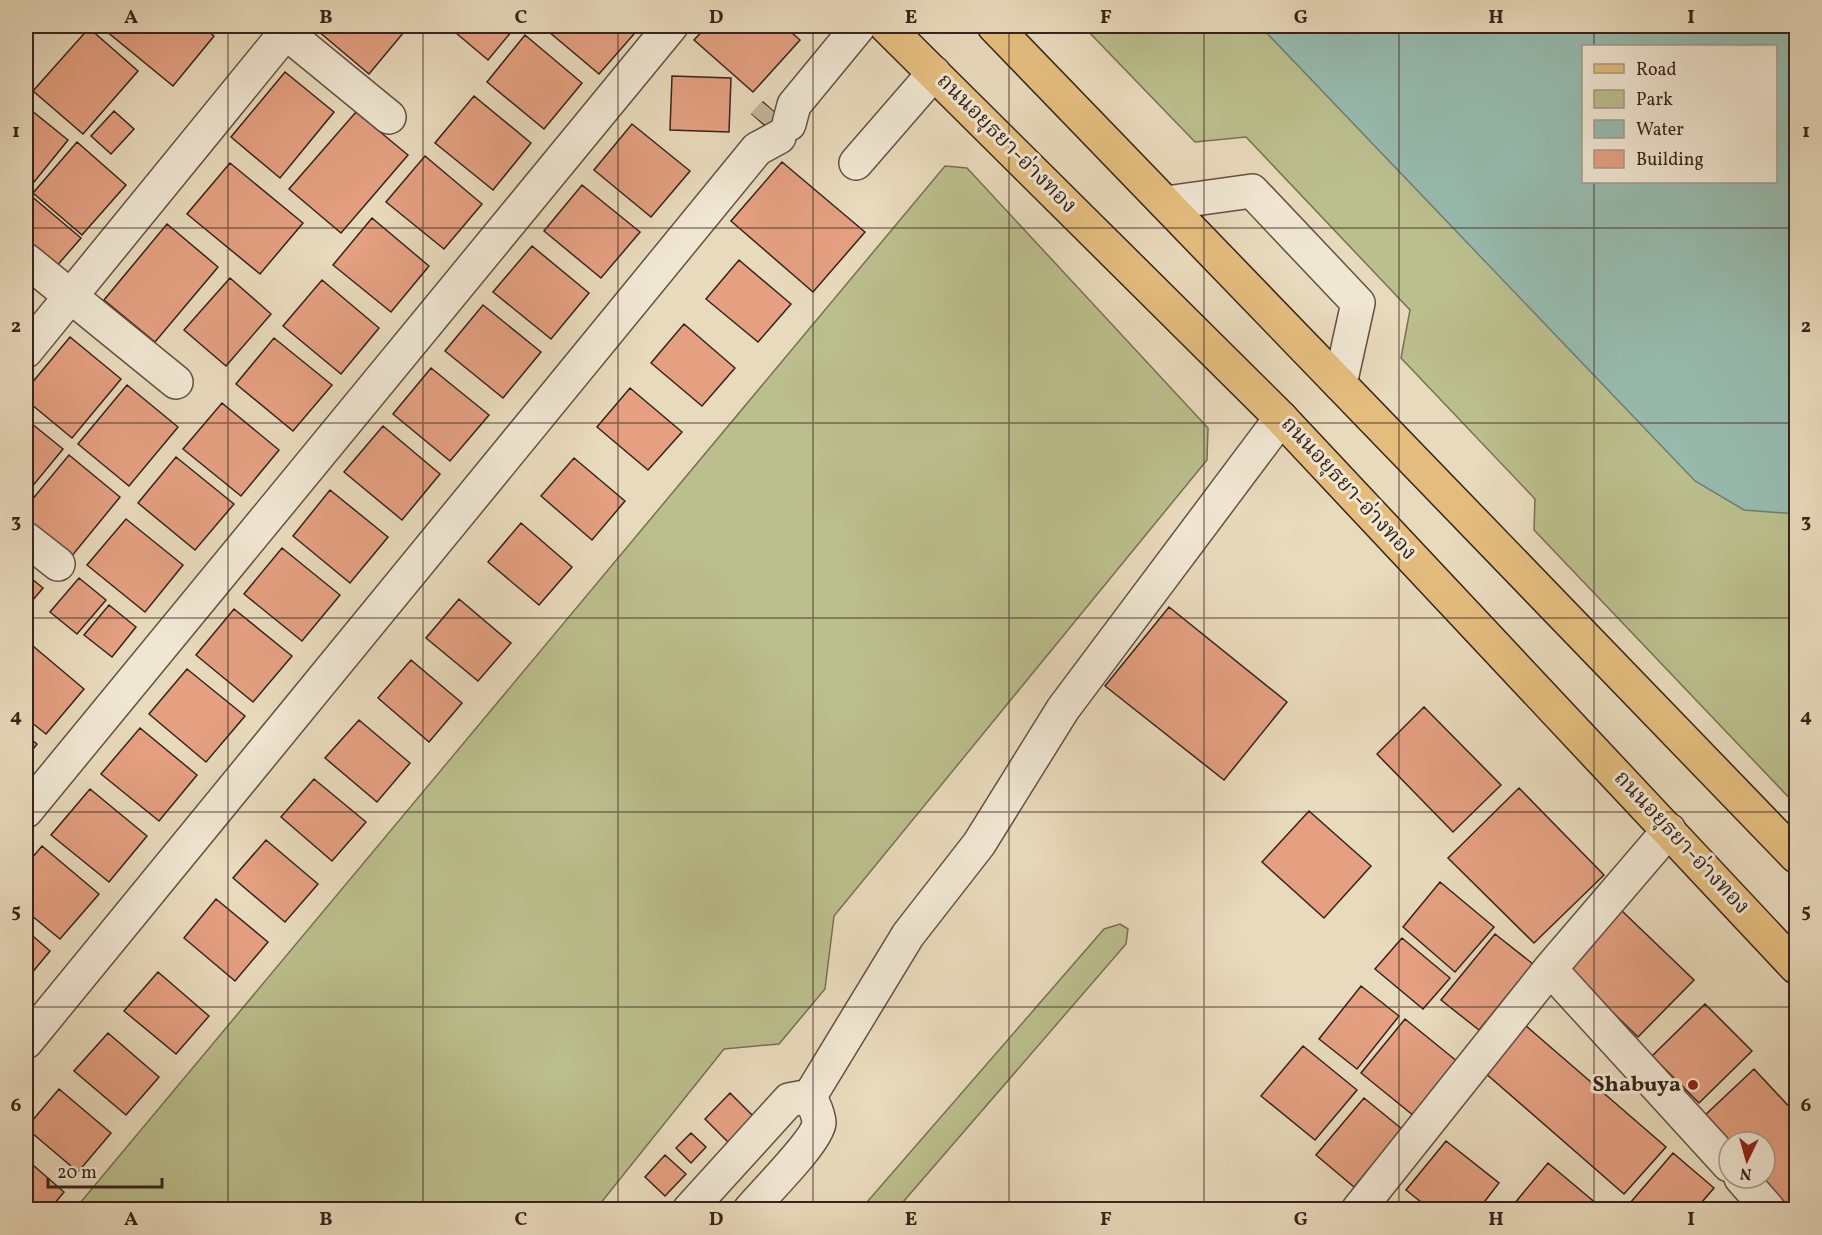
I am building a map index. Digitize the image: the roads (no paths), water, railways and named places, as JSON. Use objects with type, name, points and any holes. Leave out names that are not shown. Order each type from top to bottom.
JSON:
[{"type":"main road","name":"ถนนอยุธยา-อ่างทอง","points":[[886,26],[1281,418],[1797,967]]},
{"type":"main road","points":[[994,26],[1797,856]]},
{"type":"street","points":[[26,811],[670,26]]},
{"type":"street","points":[[26,1042],[859,26]]},
{"type":"street","points":[[26,351],[285,28],[389,117]]},
{"type":"street","points":[[856,163],[934,73]]},
{"type":"street","points":[[1166,203],[1252,191],[1358,303],[1340,384]]},
{"type":"street","points":[[26,260],[176,382]]},
{"type":"street","points":[[688,1209],[789,1100],[810,1096],[908,935],[980,844],[1063,709],[1281,418]]},
{"type":"street","points":[[26,538],[58,564]]},
{"type":"street","points":[[1358,1209],[1550,969],[1670,830]]},
{"type":"street","points":[[1550,969],[1717,1152]]},
{"type":"street","points":[[750,1209],[806,1145],[818,1126],[819,1119],[810,1096]]},
{"type":"street","points":[[1751,1190],[1769,1209]]},
{"type":"water","points":[[1260,26],[1796,26],[1796,514],[1744,510],[1695,481]]},
{"type":"tunnel","points":[[764,124],[774,112]]},
{"type":"place","name":"Shabuya","points":[[1693,1085]]}]
